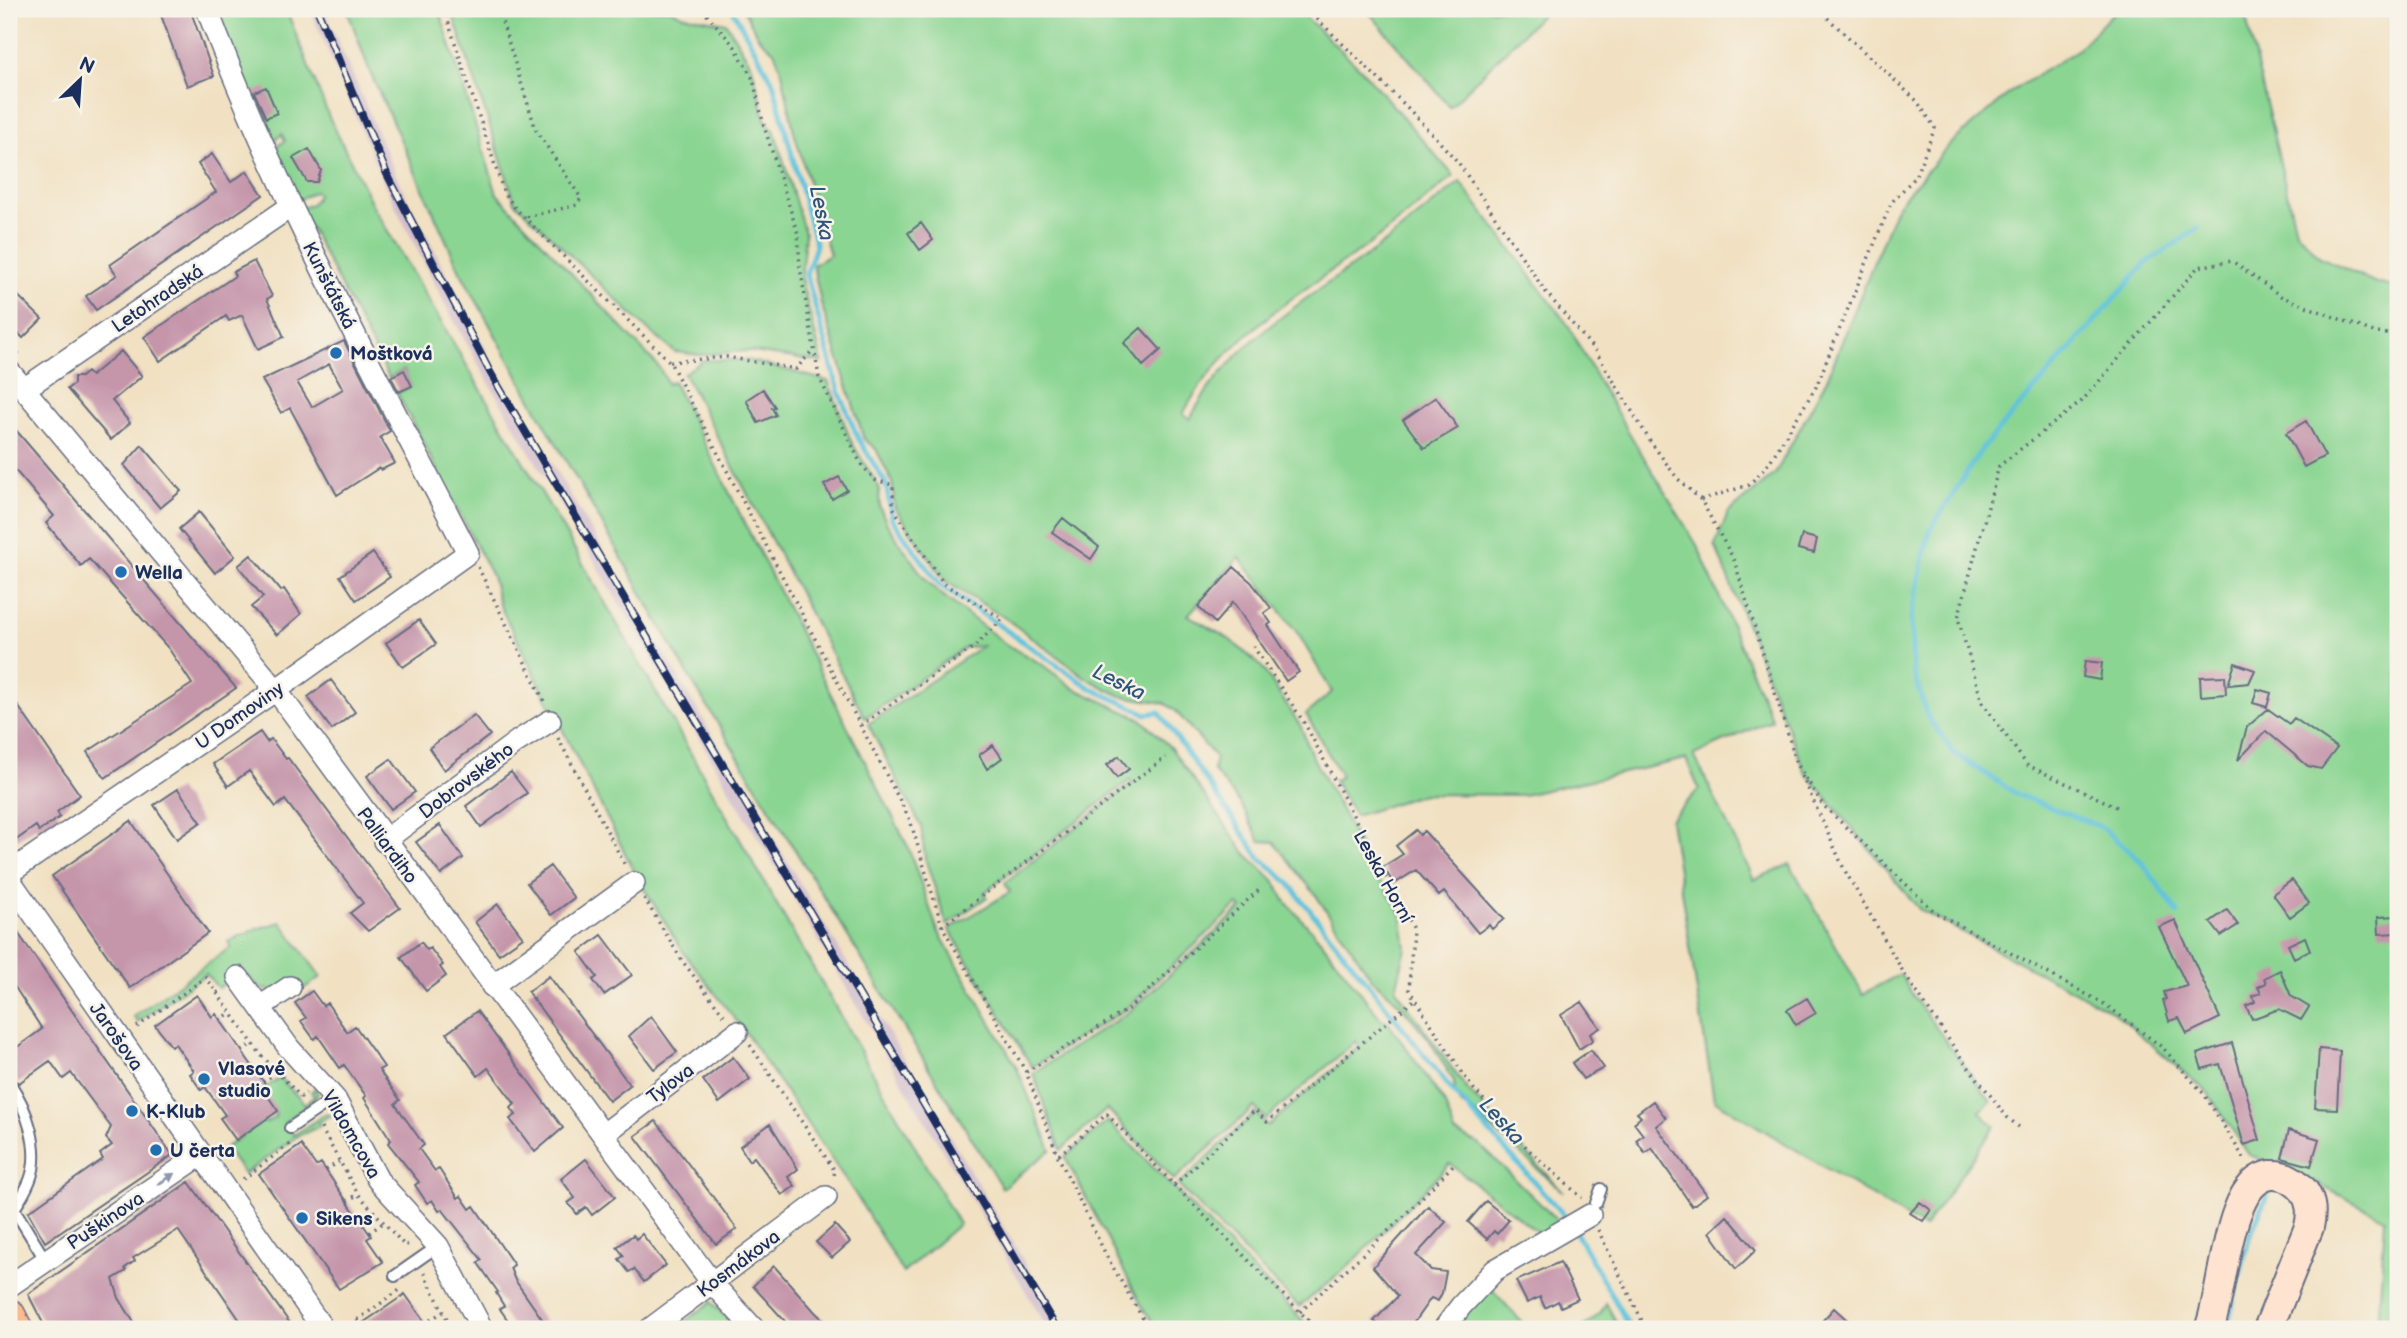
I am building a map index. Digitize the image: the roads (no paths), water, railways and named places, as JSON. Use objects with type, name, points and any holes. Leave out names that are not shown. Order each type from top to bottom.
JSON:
[{"type":"main road","points":[[9,1315],[16,1329]]},
{"type":"street","name":"Kunštátská","points":[[207,9],[237,90],[290,207],[468,553]]},
{"type":"street","name":"Letohradská","points":[[24,389],[290,207]]},
{"type":"street","name":"Palliardiho","points":[[9,371],[276,690],[384,841],[712,1283],[754,1329]]},
{"type":"street","name":"U Domoviny","points":[[9,873],[276,690],[468,553]]},
{"type":"street","name":"Dobrovského","points":[[384,841],[518,741],[550,722]]},
{"type":"street","name":"Jarošova","points":[[9,879],[323,1329]]},
{"type":"street","points":[[492,986],[634,883]]},
{"type":"street","name":"Vildomcova","points":[[238,977],[289,1048],[333,1098],[378,1180],[442,1252],[482,1329]]},
{"type":"street","points":[[260,1007],[290,987]]},
{"type":"street","name":"Tylova","points":[[604,1134],[737,1032]]},
{"type":"street","name":"Puškinova","points":[[9,1286],[201,1155]]},
{"type":"street","points":[[2209,1329],[2217,1310],[2239,1204],[2249,1186],[2258,1179],[2277,1174],[2293,1180],[2304,1191],[2313,1209],[2309,1227],[2268,1329]]},
{"type":"street","name":"Kosmákova","points":[[650,1329],[825,1197]]},
{"type":"street","points":[[1444,1329],[1461,1306],[1495,1270],[1584,1217]]},
{"type":"lane","points":[[9,1082],[24,1105],[33,1147],[31,1178],[14,1209],[46,1261]]},
{"type":"lane","points":[[290,1128],[333,1098]]},
{"type":"lane","points":[[1584,1217],[1601,1189]]},
{"type":"lane","points":[[395,1276],[442,1252]]},
{"type":"waterway","name":"Leska","points":[[732,9],[773,82],[816,246],[806,274],[839,391],[858,438],[886,484],[892,519],[940,585],[1092,689],[1147,714],[1159,712],[1260,858],[1287,881],[1451,1089],[1570,1222]]},
{"type":"waterway","points":[[2178,913],[2142,862],[2101,827],[2018,795],[1954,753],[1927,716],[1913,671],[1911,618],[1929,532],[1981,450],[2145,264],[2198,228]]},
{"type":"waterway","points":[[2227,1329],[2249,1238],[2269,1191]]},
{"type":"waterway","name":"Leska","points":[[1575,1231],[1631,1329]]},
{"type":"railway","points":[[317,9],[387,174],[490,372],[1057,1329]]},
{"type":"place","name":"Moštková","points":[[336,353]]},
{"type":"place","name":"Wella","points":[[121,572]]},
{"type":"place","name":"Vlasové studio","points":[[204,1079]]},
{"type":"place","name":"K-Klub","points":[[132,1111]]},
{"type":"place","name":"U čerta","points":[[156,1150]]},
{"type":"place","name":"Sikens","points":[[302,1218]]}]
